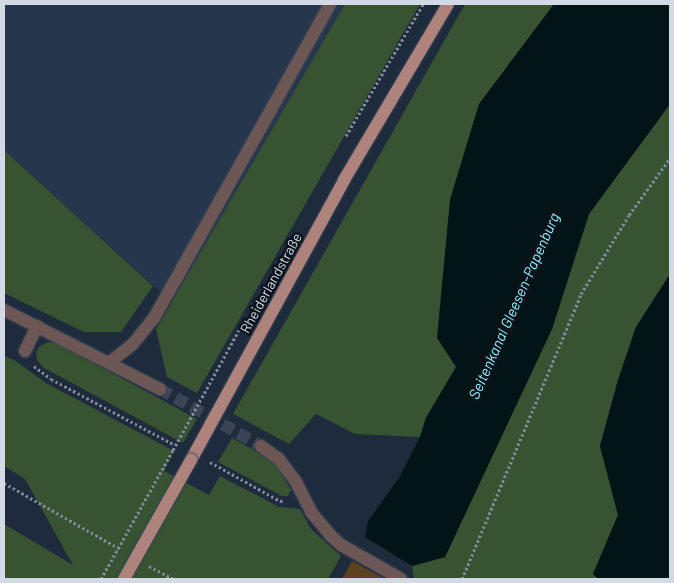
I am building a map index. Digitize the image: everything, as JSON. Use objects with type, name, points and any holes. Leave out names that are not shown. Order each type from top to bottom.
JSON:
[{"type":"main road","name":"Rheiderlandstraße","points":[[124,579],[193,457],[344,180],[448,4]]},
{"type":"street","points":[[110,362],[132,344],[154,318],[330,4]]},
{"type":"street","points":[[4,310],[160,389]]},
{"type":"street","points":[[25,351],[37,326]]},
{"type":"street","points":[[261,446],[279,459],[294,480],[311,512],[330,535],[341,545],[401,579]]},
{"type":"path","points":[[462,579],[581,294],[629,215],[670,158]]},
{"type":"path","points":[[25,351],[33,366],[51,379],[176,445],[101,579]]},
{"type":"path","points":[[193,457],[280,501],[303,498]]},
{"type":"path","points":[[4,484],[122,550]]},
{"type":"path","points":[[148,565],[173,579]]},
{"type":"shaded area","points":[[4,4],[345,4],[173,303],[4,150]]},
{"type":"green space","points":[[345,4],[420,4],[197,393],[167,377],[156,329]]},
{"type":"green space","points":[[465,4],[554,4],[479,104],[450,200],[456,367],[426,418],[420,437],[355,434],[316,414],[289,444],[233,414]]},
{"type":"green space","points":[[670,104],[670,274],[636,327],[618,380],[600,446],[618,515],[593,574],[598,579],[414,579],[412,566],[445,557],[552,329],[589,214]]},
{"type":"green space","points":[[4,150],[153,286],[121,332],[84,332],[4,293]]},
{"type":"green space","points":[[48,342],[59,344],[197,419],[183,443],[44,368],[37,360],[36,352],[40,346]]},
{"type":"green space","points":[[4,356],[14,360],[46,383],[174,451],[164,471],[209,495],[220,476],[279,507],[300,509],[311,529],[341,556],[328,579],[4,579],[4,524],[73,565],[25,479],[4,466]]},
{"type":"green space","points":[[232,438],[276,462],[291,490],[288,496],[282,496],[218,462]]},
{"type":"water","name":"Seitenkanal Gleesen-Papenburg","points":[[554,4],[670,4],[670,104],[589,214],[552,329],[445,557],[412,566],[365,537],[368,521],[399,478],[420,437],[426,418],[456,367],[437,338],[450,200],[479,104]]},
{"type":"water","points":[[670,274],[670,579],[598,579],[593,574],[618,515],[600,446],[618,380],[636,327]]},
{"type":"building","points":[[352,561],[385,579],[342,579]]},
{"type":"tunnel","points":[[160,389],[261,446]]}]
